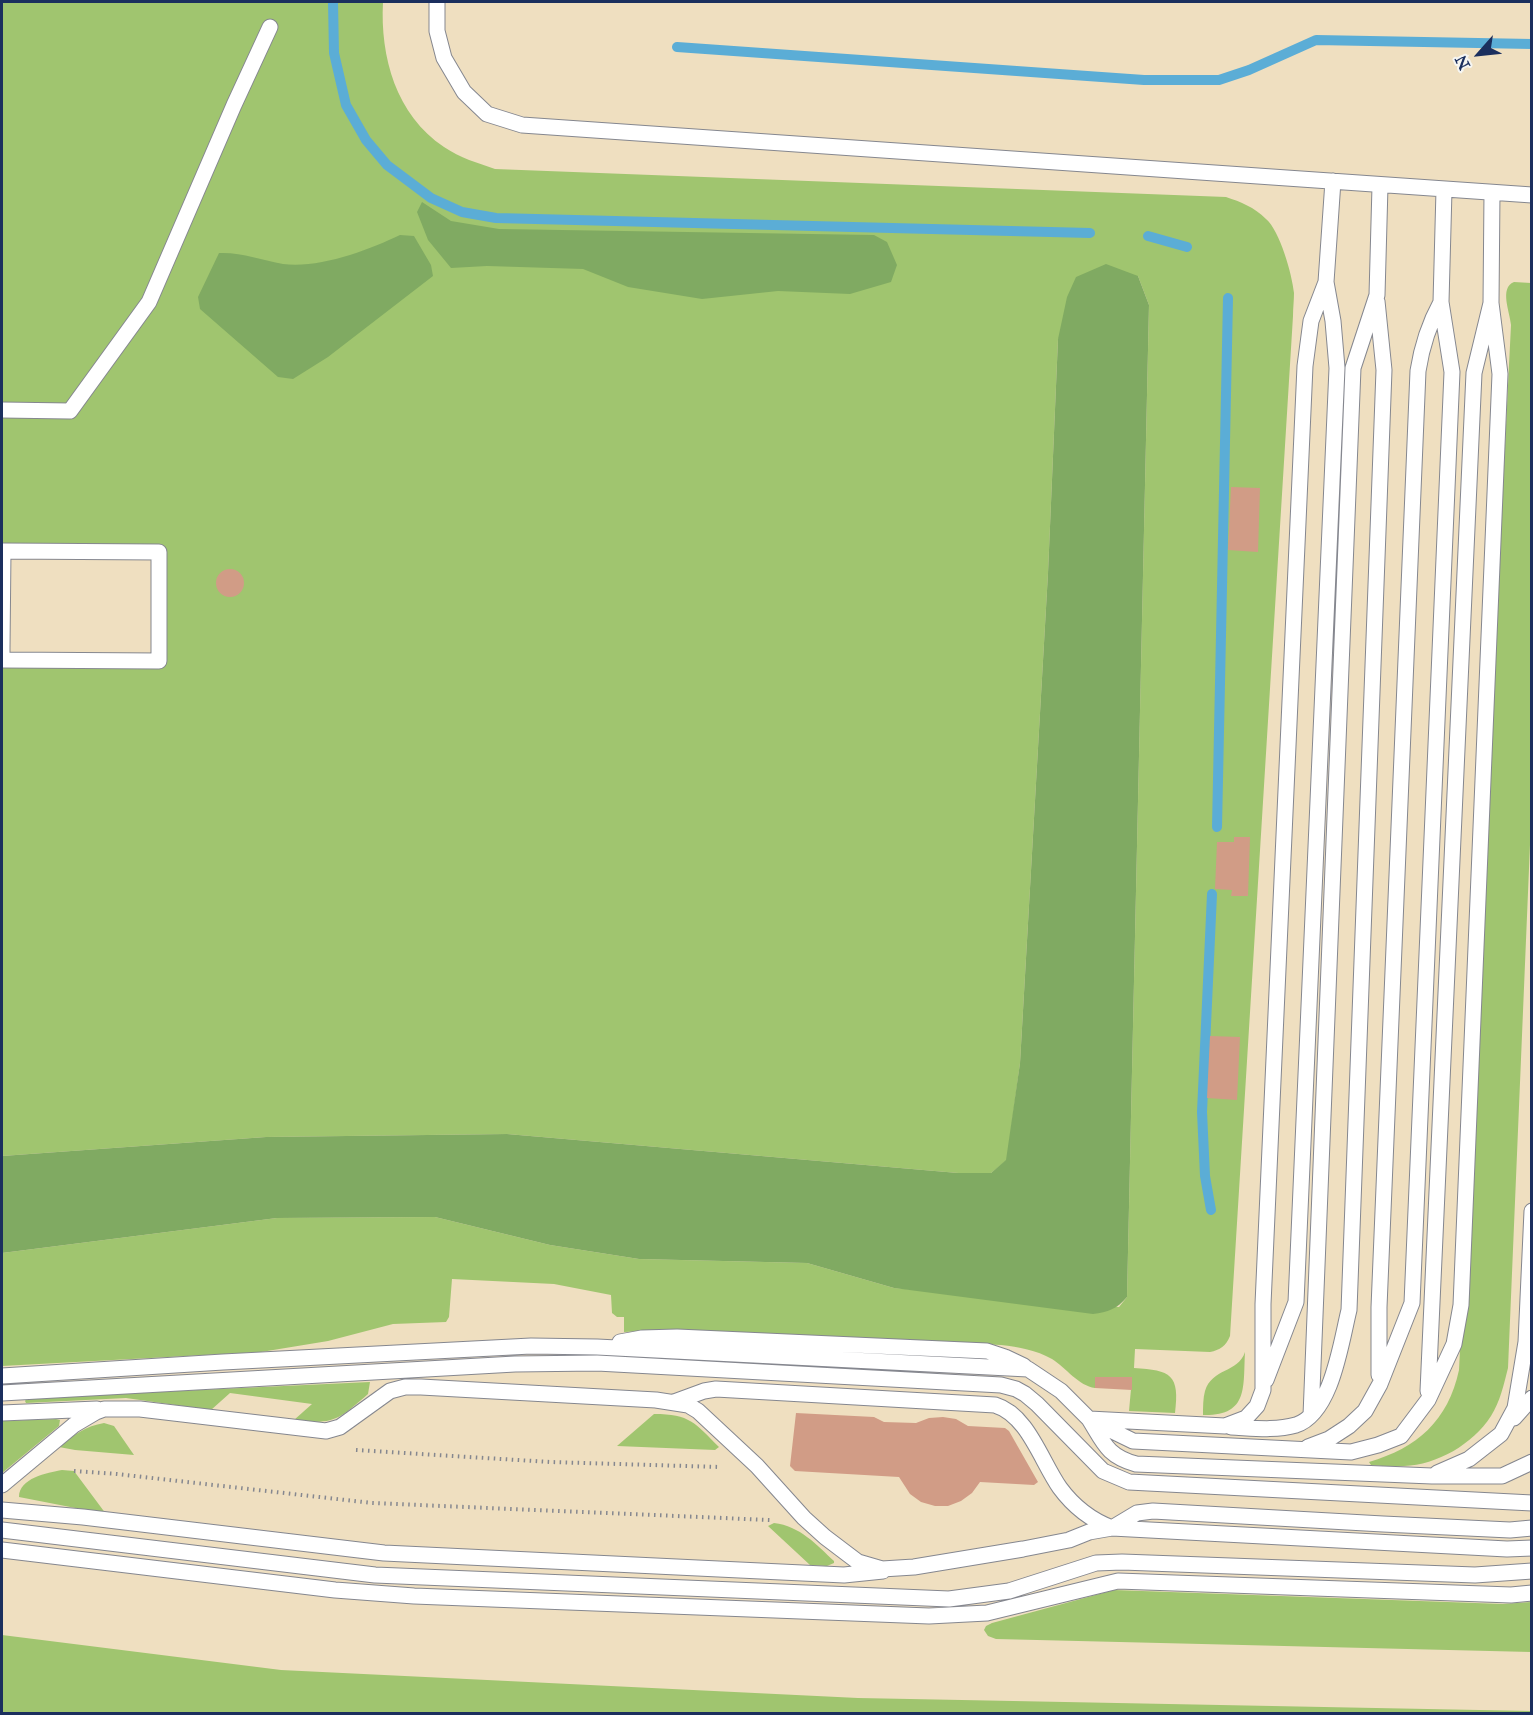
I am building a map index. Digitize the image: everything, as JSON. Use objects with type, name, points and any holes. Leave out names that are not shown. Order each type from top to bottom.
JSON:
[{"type":"lane","points":[[437,2],[437,31],[444,58],[464,92],[487,114],[522,125],[1532,195]]},
{"type":"lane","points":[[2,410],[70,411],[149,302],[270,27]]},
{"type":"lane","points":[[1225,1426],[1246,1418],[1257,1406],[1296,1302],[1337,368],[1333,321],[1326,282],[1333,181]]},
{"type":"lane","points":[[1089,1419],[1279,1428],[1299,1424],[1311,1415],[1328,1391],[1349,1310],[1384,370],[1377,295],[1380,186]]},
{"type":"lane","points":[[1293,1450],[1314,1446],[1349,1426],[1365,1411],[1380,1384],[1412,1303],[1452,372],[1441,302],[1444,190]]},
{"type":"lane","points":[[1089,1419],[1134,1442],[1351,1452],[1401,1436],[1428,1400],[1454,1344],[1461,1305],[1500,374],[1491,303],[1492,193]]},
{"type":"lane","points":[[1263,1390],[1263,1304],[1305,366],[1311,321],[1326,282]]},
{"type":"lane","points":[[1311,1415],[1353,368],[1377,295]]},
{"type":"lane","points":[[1380,1384],[1379,1307],[1418,371],[1421,349],[1430,323],[1441,302]]},
{"type":"lane","points":[[1428,1400],[1474,373],[1491,303]]},
{"type":"lane","points":[[3,550],[159,552],[159,661],[2,660],[2,648],[3,550]]},
{"type":"lane","points":[[1501,1434],[1515,1408],[1526,1342],[1532,1211]]},
{"type":"lane","points":[[2,1376],[531,1346],[597,1347],[1029,1368],[1061,1391],[1089,1419],[1104,1444],[1118,1459],[1136,1464],[1432,1476],[1532,1476]]},
{"type":"lane","points":[[2,1393],[515,1364],[597,1363],[1001,1385],[1016,1389],[1037,1404],[1103,1471],[1129,1482],[1532,1503]]},
{"type":"lane","points":[[2,1413],[140,1409],[326,1431],[340,1427],[390,1391],[405,1387],[674,1402],[688,1405],[698,1411],[761,1470],[804,1518],[858,1562],[882,1569],[896,1569]]},
{"type":"lane","points":[[674,1402],[716,1389],[995,1405],[1006,1408],[1016,1416],[1061,1489],[1074,1504],[1095,1521],[1112,1528]]},
{"type":"lane","points":[[1432,1476],[1469,1459],[1501,1434],[1532,1398]]},
{"type":"lane","points":[[2,1485],[74,1425],[104,1409]]},
{"type":"lane","points":[[1502,1476],[1532,1462]]},
{"type":"lane","points":[[2,1510],[83,1517],[384,1553],[844,1575],[860,1575],[1023,1550],[1112,1528],[1507,1550],[1532,1548]]},
{"type":"lane","points":[[1112,1528],[1137,1513],[1153,1511],[1498,1530],[1532,1528]]},
{"type":"lane","points":[[2,1530],[375,1575],[950,1599],[1010,1591],[1096,1563],[1122,1562],[1475,1575],[1532,1571]]},
{"type":"lane","points":[[2,1550],[335,1590],[414,1596],[929,1616],[987,1613],[1118,1581],[1511,1595],[1532,1593]]},
{"type":"path","points":[[345,1448],[528,1461],[761,1470]]},
{"type":"path","points":[[74,1471],[372,1503],[761,1519],[795,1526],[804,1518]]},
{"type":"green space","points":[[2,2],[383,2],[388,64],[394,83],[414,119],[427,134],[450,151],[495,169],[1226,197],[1252,208],[1271,225],[1284,253],[1291,275],[1294,296],[1230,1336],[1222,1347],[1210,1352],[1135,1349],[1134,1368],[1165,1373],[1174,1383],[1175,1413],[1129,1411],[1132,1378],[1096,1377],[1095,1388],[1089,1387],[1052,1359],[1021,1348],[1001,1345],[662,1330],[624,1332],[624,1317],[617,1317],[612,1313],[611,1295],[554,1284],[452,1279],[449,1317],[446,1322],[393,1324],[328,1341],[261,1352],[2,1366],[2,1253],[277,1218],[435,1217],[550,1245],[639,1259],[807,1263],[894,1288],[1119,1307],[1127,1297],[1149,305],[1138,276],[1058,339],[1048,573],[1020,1063],[1007,1160],[991,1173],[958,1173],[507,1134],[266,1137],[2,1156],[2,659],[158,661],[159,552],[3,551],[2,648]]},
{"type":"green space","points":[[422,202],[451,221],[499,229],[874,235],[887,242],[897,265],[891,282],[850,294],[778,291],[702,299],[628,287],[583,269],[487,266],[451,268],[428,240],[417,212]]},
{"type":"green space","points":[[400,235],[414,236],[431,265],[433,276],[328,357],[293,379],[278,377],[200,309],[198,297],[219,253],[243,255],[283,264],[312,264],[359,252]]},
{"type":"green space","points":[[1106,264],[1138,276],[1149,305],[1127,1297],[1120,1304],[1108,1311],[1093,1314],[894,1288],[807,1263],[639,1259],[550,1245],[435,1217],[277,1218],[2,1253],[2,1156],[266,1137],[507,1134],[958,1173],[991,1173],[1006,1160],[1020,1063],[1048,573],[1058,339],[1067,297],[1076,277]]},
{"type":"green space","points":[[1514,282],[1531,283],[1531,821],[1508,1368],[1494,1411],[1483,1426],[1464,1444],[1441,1457],[1416,1465],[1371,1465],[1369,1462],[1402,1449],[1428,1430],[1447,1404],[1459,1370],[1511,325],[1506,295],[1507,289]]},
{"type":"green space","points":[[1245,1352],[1243,1388],[1236,1405],[1218,1414],[1203,1415],[1204,1394],[1208,1384],[1213,1378],[1237,1364]]},
{"type":"green space","points":[[370,1382],[368,1394],[349,1410],[335,1419],[318,1422],[294,1420],[312,1404],[230,1393],[211,1410],[126,1398],[26,1403],[25,1401],[27,1398]]},
{"type":"green space","points":[[654,1414],[684,1418],[697,1426],[719,1447],[715,1450],[617,1446]]},
{"type":"green space","points":[[60,1420],[59,1426],[2,1473],[2,1421]]},
{"type":"green space","points":[[104,1423],[114,1426],[134,1455],[59,1447],[91,1426]]},
{"type":"green space","points":[[62,1470],[74,1471],[106,1514],[19,1497],[20,1491],[29,1481]]},
{"type":"green space","points":[[774,1523],[800,1532],[834,1563],[827,1566],[810,1565],[768,1526]]},
{"type":"green space","points":[[1114,1590],[1503,1604],[1531,1602],[1531,1652],[996,1639],[988,1636],[984,1630],[992,1623]]},
{"type":"green space","points":[[2,1635],[281,1670],[858,1698],[1531,1711],[1531,1713],[2,1713]]},
{"type":"building","points":[[1231,487],[1260,488],[1258,552],[1228,550]]},
{"type":"building","points":[[230,569],[240,573],[244,583],[240,593],[230,597],[220,593],[216,583],[220,573]]},
{"type":"building","points":[[1234,837],[1250,837],[1248,896],[1231,896],[1232,890],[1215,889],[1217,842],[1234,842]]},
{"type":"building","points":[[1210,1036],[1240,1037],[1237,1100],[1207,1098]]},
{"type":"building","points":[[1095,1377],[1132,1377],[1132,1390],[1095,1388]]},
{"type":"building","points":[[796,1413],[874,1417],[884,1422],[916,1423],[929,1418],[943,1417],[956,1419],[968,1426],[1005,1428],[1009,1431],[1038,1482],[1034,1485],[980,1482],[972,1493],[961,1501],[948,1506],[935,1506],[921,1502],[910,1494],[899,1477],[795,1471],[790,1466]]},
{"type":"waterway","points":[[333,2],[334,53],[346,105],[366,140],[387,165],[431,198],[462,212],[496,218],[1090,233]]},
{"type":"waterway","points":[[677,47],[1144,80],[1219,80],[1249,70],[1316,40],[1532,44]]},
{"type":"waterway","points":[[1148,236],[1187,247]]},
{"type":"waterway","points":[[1217,827],[1228,298]]},
{"type":"waterway","points":[[1211,1210],[1205,1176],[1202,1112],[1212,894]]}]
